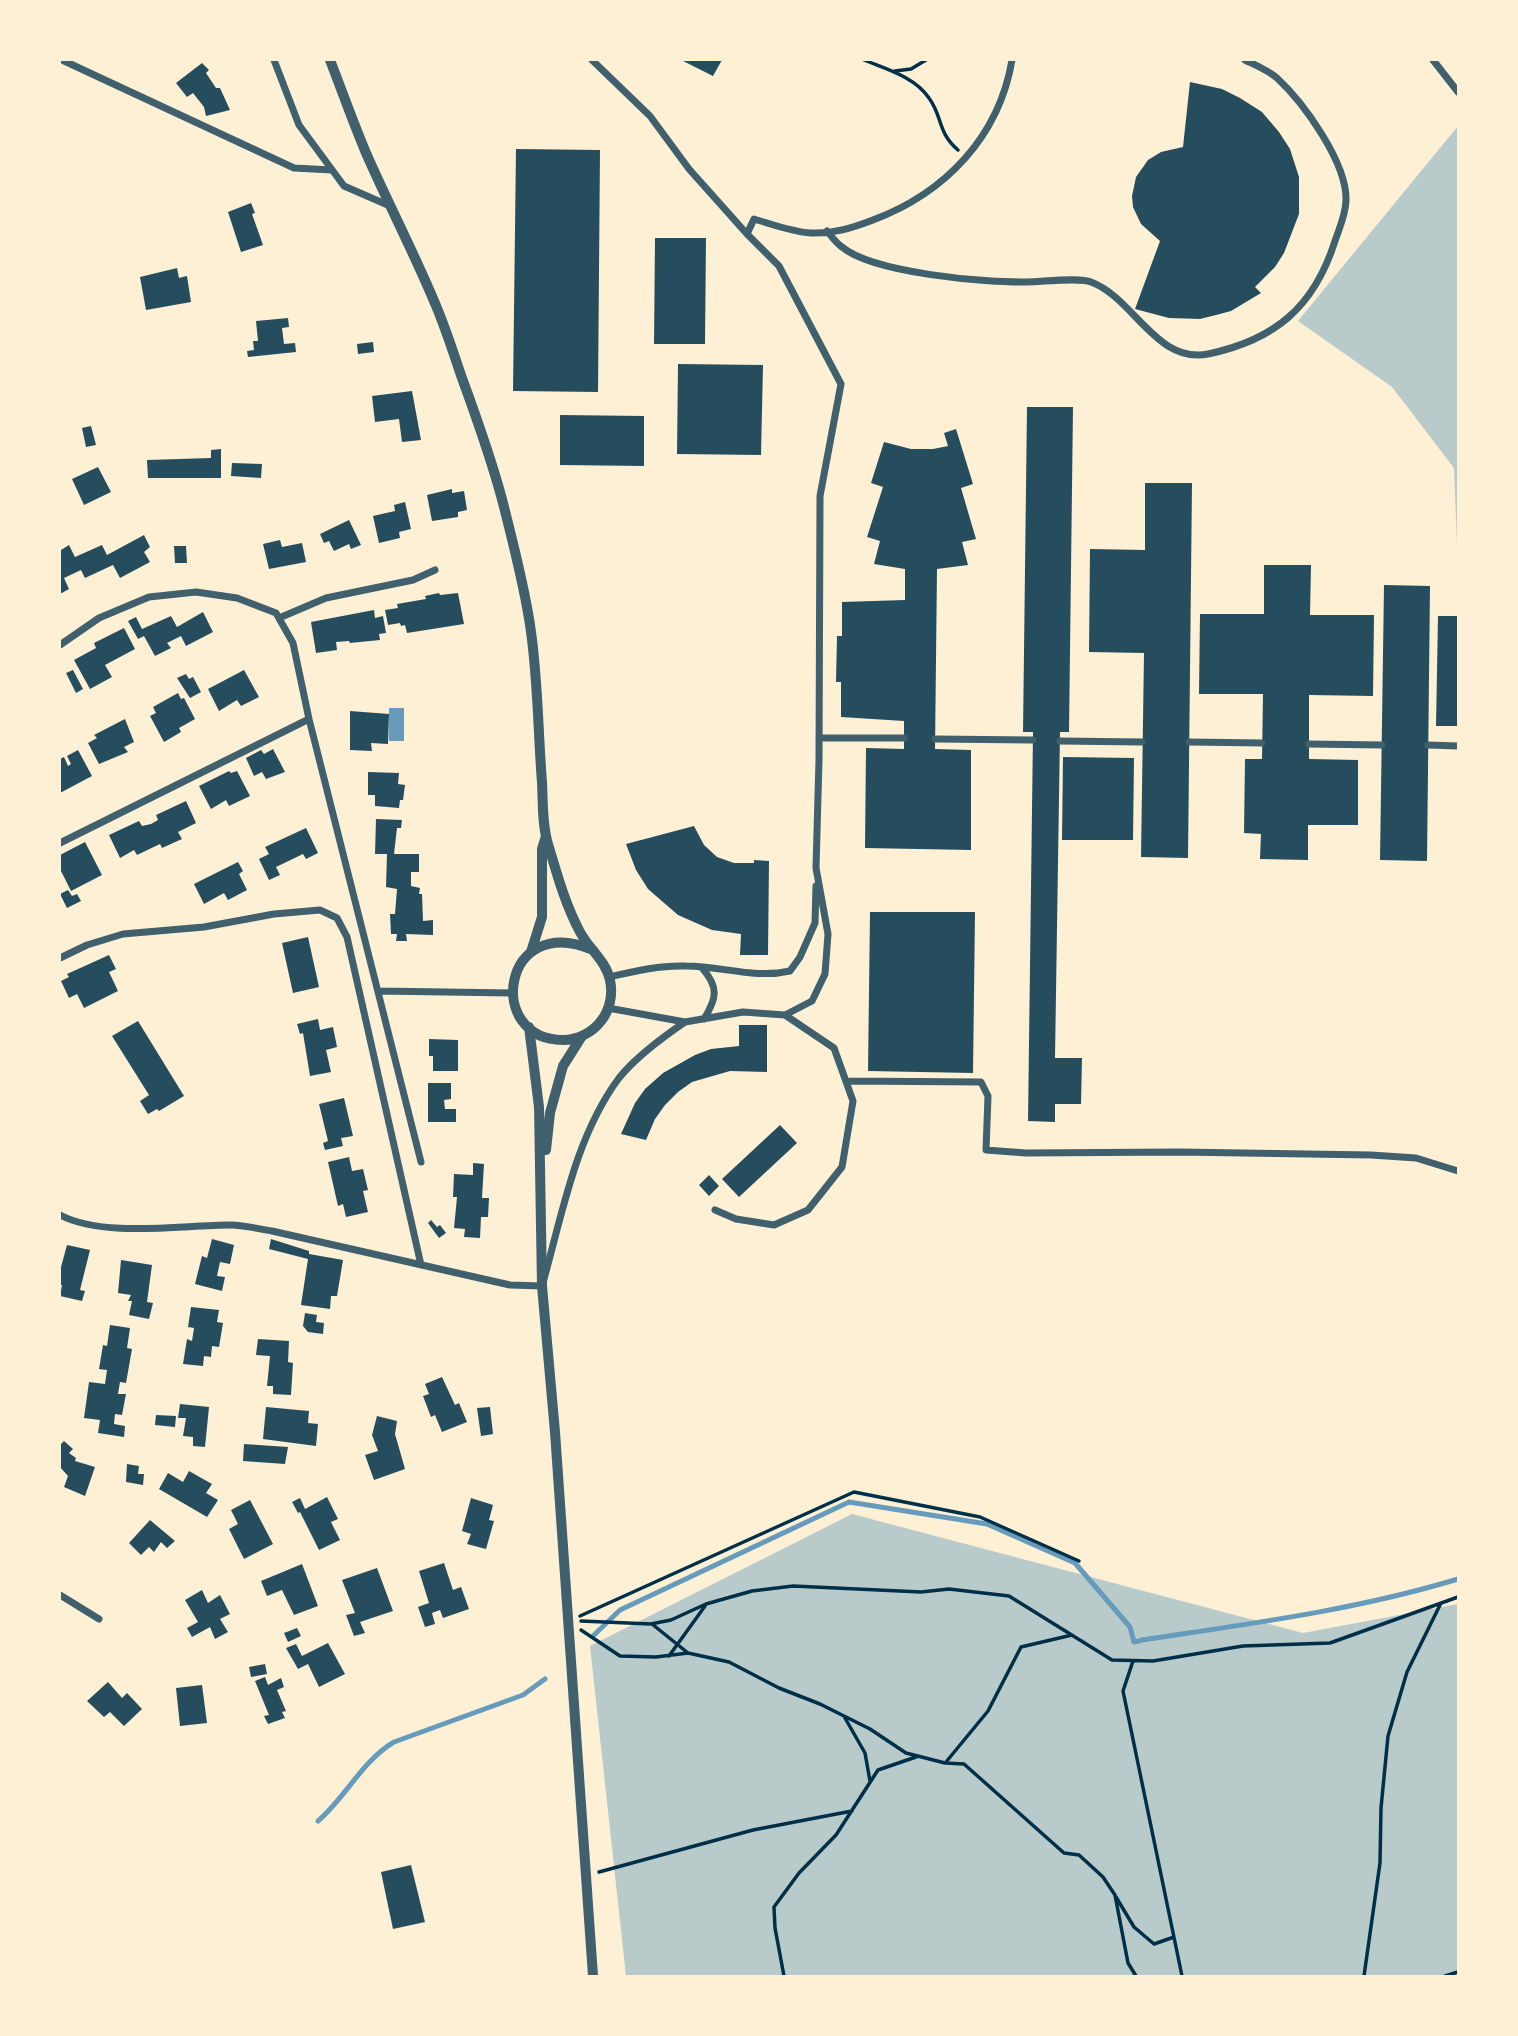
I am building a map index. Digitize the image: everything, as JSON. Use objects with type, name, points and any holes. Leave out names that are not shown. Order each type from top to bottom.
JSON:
[{"type":"street","points":[[62,60],[293,168],[332,170]]},
{"type":"street","points":[[274,60],[299,125],[344,186],[391,206]]},
{"type":"street","points":[[330,60],[366,152],[436,304],[474,409],[502,500],[531,630],[546,836],[565,901],[581,935],[603,963],[609,977],[611,993],[608,1009],[602,1020],[582,1036],[563,1066],[550,1113],[541,1188]]},
{"type":"street","points":[[592,60],[650,116],[689,169],[779,266],[841,384],[820,496],[816,923],[800,957],[790,971],[773,975],[744,974],[687,965],[650,968],[609,977]]},
{"type":"street","points":[[747,234],[754,219],[809,233],[827,232],[845,230],[902,209],[947,179],[968,158],[997,110],[1012,60]]},
{"type":"street","points":[[827,232],[842,248],[855,255],[881,264],[943,277],[984,282],[1090,281],[1114,297],[1173,351],[1204,355],[1255,340],[1287,321],[1315,286],[1331,255],[1346,200],[1337,163],[1321,130],[1276,77],[1245,60]]},
{"type":"street","points":[[1433,60],[1458,92]]},
{"type":"street","points":[[279,618],[326,598],[413,580],[435,570]]},
{"type":"street","points":[[60,645],[99,618],[149,597],[196,592],[237,597],[276,613],[293,643],[309,719],[421,1162]]},
{"type":"street","points":[[60,843],[309,719]]},
{"type":"street","points":[[819,738],[904,738]]},
{"type":"street","points":[[936,739],[1032,740]]},
{"type":"street","points":[[1060,741],[1142,742]]},
{"type":"street","points":[[1189,742],[1262,743]]},
{"type":"street","points":[[1309,744],[1382,745]]},
{"type":"street","points":[[1428,745],[1458,746]]},
{"type":"street","points":[[531,952],[542,917],[542,849],[546,836]]},
{"type":"street","points":[[785,1016],[812,1001],[825,974],[828,934],[816,868]]},
{"type":"street","points":[[60,958],[87,945],[122,934],[204,927],[274,914],[320,909],[337,918],[347,937],[421,1265]]},
{"type":"street","points":[[582,1036],[554,1040],[529,1027],[515,1006],[514,977],[531,952],[546,944],[562,941],[593,950]]},
{"type":"street","points":[[702,968],[711,978],[715,991],[713,1004],[704,1019]]},
{"type":"street","points":[[378,991],[513,993]]},
{"type":"street","points":[[608,1009],[685,1022],[743,1012],[785,1016],[834,1048],[853,1101],[842,1167],[808,1210],[774,1225],[736,1219],[715,1210]]},
{"type":"street","points":[[542,1286],[573,1176],[592,1124],[620,1077],[662,1038],[685,1022]]},
{"type":"street","points":[[529,1027],[539,1107],[542,1286],[593,1976]]},
{"type":"street","points":[[846,1081],[981,1082],[988,1096],[986,1150],[1026,1153],[1371,1155],[1416,1158],[1458,1171]]},
{"type":"street","points":[[60,1215],[72,1222],[135,1229],[232,1225],[272,1231],[510,1285],[542,1286]]},
{"type":"street","points":[[60,1595],[99,1619]]},
{"type":"path","points":[[864,60],[893,71],[916,85],[930,99],[945,139],[968,158]]},
{"type":"path","points":[[893,71],[911,69],[926,60]]},
{"type":"path","points":[[568,1621],[854,1492],[980,1517],[1079,1561]]},
{"type":"path","points":[[568,1621],[651,1624],[671,1620],[706,1604],[752,1591],[793,1586],[921,1592],[949,1589],[1009,1596],[1112,1660],[1153,1661],[1243,1646],[1330,1643],[1458,1597]]},
{"type":"path","points":[[1364,1976],[1380,1863],[1381,1808],[1388,1736],[1407,1672],[1441,1603]]},
{"type":"path","points":[[670,1656],[706,1604]]},
{"type":"path","points":[[568,1621],[620,1656],[656,1657],[688,1653],[729,1662],[779,1688],[820,1704],[870,1730],[906,1753],[945,1763],[964,1764],[1064,1853],[1079,1855],[1103,1877],[1134,1927],[1154,1944],[1174,1937]]},
{"type":"path","points":[[651,1624],[688,1653]]},
{"type":"path","points":[[945,1763],[988,1711],[1021,1647],[1072,1635]]},
{"type":"path","points":[[1133,1661],[1123,1690],[1182,1976]]},
{"type":"path","points":[[843,1716],[865,1753],[870,1783]]},
{"type":"path","points":[[784,1976],[774,1907],[799,1873],[836,1835],[878,1770],[918,1756]]},
{"type":"path","points":[[586,1876],[753,1830],[852,1811]]},
{"type":"path","points":[[1115,1895],[1128,1964],[1136,1976]]},
{"type":"path","points":[[1445,1976],[1458,1972]]},
{"type":"shaded area","points":[[1458,126],[1458,571],[1454,468],[1392,387],[1298,321]]},
{"type":"shaded area","points":[[852,1514],[1303,1633],[1458,1604],[1458,1976],[626,1976],[590,1646]]},
{"type":"water","points":[[389,708],[404,708],[404,741],[389,741]]},
{"type":"building","points":[[681,60],[722,60],[713,76]]},
{"type":"building","points":[[202,63],[209,70],[206,73],[216,88],[220,88],[230,110],[206,116],[204,107],[193,93],[187,97],[176,83]]},
{"type":"building","points":[[1190,82],[1222,89],[1262,112],[1290,149],[1299,177],[1299,214],[1284,253],[1275,267],[1255,287],[1261,293],[1231,311],[1200,319],[1169,318],[1135,309],[1160,241],[1141,224],[1133,207],[1136,177],[1148,160],[1161,152],[1183,147]]},
{"type":"building","points":[[516,149],[600,150],[598,392],[513,391]]},
{"type":"building","points":[[251,203],[263,245],[241,252],[228,212]]},
{"type":"building","points":[[655,238],[706,238],[705,344],[654,344]]},
{"type":"building","points":[[177,268],[179,278],[187,276],[191,302],[146,310],[140,277]]},
{"type":"building","points":[[288,318],[289,327],[282,328],[284,344],[295,343],[296,352],[248,357],[247,351],[254,350],[253,341],[258,341],[256,321]]},
{"type":"building","points":[[373,342],[374,352],[358,354],[357,344]]},
{"type":"building","points":[[678,364],[763,365],[761,455],[677,454]]},
{"type":"building","points":[[412,391],[421,440],[402,442],[399,419],[375,422],[372,396]]},
{"type":"building","points":[[1027,407],[1073,407],[1069,732],[1060,732],[1055,1058],[1082,1058],[1081,1104],[1055,1104],[1055,1122],[1028,1121],[1033,732],[1023,732]]},
{"type":"building","points":[[560,415],[644,416],[644,466],[560,465]]},
{"type":"building","points":[[91,426],[96,445],[86,447],[82,428]]},
{"type":"building","points":[[956,429],[973,484],[961,488],[976,539],[962,542],[968,565],[937,569],[935,749],[971,750],[971,850],[865,848],[866,748],[904,749],[904,721],[841,717],[841,682],[836,682],[837,636],[842,636],[842,602],[905,600],[905,569],[874,564],[880,541],[867,537],[883,487],[871,483],[884,442],[911,449],[933,449],[948,446],[944,433]]},
{"type":"building","points":[[221,449],[221,478],[148,478],[147,460],[211,458],[211,450]]},
{"type":"building","points":[[232,463],[262,464],[261,478],[231,476]]},
{"type":"building","points":[[98,467],[111,492],[84,505],[72,479]]},
{"type":"building","points":[[1145,483],[1192,483],[1188,858],[1141,857],[1144,653],[1089,652],[1090,549],[1145,550]]},
{"type":"building","points":[[452,489],[452,493],[464,491],[467,510],[458,512],[458,517],[432,521],[427,495]]},
{"type":"building","points":[[405,502],[411,529],[399,532],[400,538],[379,543],[373,516],[395,511],[394,505]]},
{"type":"building","points":[[349,520],[361,545],[351,549],[349,544],[334,551],[329,541],[324,543],[320,534]]},
{"type":"building","points":[[144,535],[150,547],[144,552],[150,562],[120,578],[113,565],[85,578],[81,570],[64,578],[69,589],[60,594],[61,550],[69,545],[75,557],[102,545],[107,555]]},
{"type":"building","points":[[280,540],[282,547],[302,543],[306,562],[269,569],[263,544]]},
{"type":"building","points":[[174,546],[186,546],[187,563],[175,563]]},
{"type":"building","points":[[1264,565],[1311,565],[1310,615],[1374,615],[1373,696],[1309,695],[1309,759],[1358,760],[1358,825],[1308,825],[1308,860],[1260,859],[1261,834],[1244,833],[1245,759],[1262,759],[1263,694],[1199,694],[1200,614],[1264,614]]},
{"type":"building","points":[[1384,585],[1430,586],[1427,861],[1380,860]]},
{"type":"building","points":[[458,593],[464,624],[407,633],[405,625],[388,625],[385,610],[398,608],[397,604],[426,599],[425,596]]},
{"type":"building","points":[[374,610],[375,618],[383,616],[386,633],[379,634],[380,640],[336,642],[337,650],[316,653],[311,622]]},
{"type":"building","points":[[203,612],[213,632],[186,646],[181,636],[167,643],[171,648],[155,656],[144,636],[138,639],[128,621],[136,617],[142,629],[171,616],[177,627]]},
{"type":"building","points":[[1438,616],[1458,616],[1458,726],[1436,726]]},
{"type":"building","points":[[124,628],[135,649],[105,665],[112,677],[90,689],[74,660],[96,648],[94,643]]},
{"type":"building","points":[[73,670],[83,689],[76,693],[66,673]]},
{"type":"building","points":[[244,670],[259,697],[241,706],[237,700],[219,711],[208,689]]},
{"type":"building","points":[[186,674],[189,679],[193,677],[201,692],[190,698],[177,678]]},
{"type":"building","points":[[178,693],[181,699],[184,698],[195,719],[179,728],[181,732],[164,742],[150,716],[156,713],[153,707]]},
{"type":"building","points":[[350,711],[389,714],[388,744],[371,743],[372,751],[350,750]]},
{"type":"building","points":[[125,719],[134,742],[124,747],[128,752],[99,764],[88,743],[97,738],[94,735]]},
{"type":"building","points":[[273,749],[285,772],[266,779],[262,772],[254,776],[246,758],[261,750],[264,754]]},
{"type":"building","points":[[78,750],[92,776],[60,793],[60,759],[64,757],[68,766],[71,764],[67,756]]},
{"type":"building","points":[[1063,757],[1134,758],[1133,840],[1062,840]]},
{"type":"building","points":[[229,771],[237,771],[250,796],[229,806],[226,800],[211,809],[199,786]]},
{"type":"building","points":[[368,772],[399,773],[398,784],[405,785],[399,808],[375,806],[375,795],[368,795]]},
{"type":"building","points":[[186,801],[196,823],[178,832],[182,839],[162,848],[160,844],[137,855],[134,850],[120,858],[109,835],[139,821],[142,826],[151,824],[158,820],[156,815]]},
{"type":"building","points":[[376,819],[402,820],[401,828],[397,828],[394,854],[419,854],[419,872],[411,872],[411,886],[420,888],[423,921],[433,920],[433,935],[406,934],[407,941],[396,941],[397,934],[391,934],[390,914],[395,914],[397,889],[386,887],[387,854],[375,854]]},
{"type":"building","points":[[694,826],[704,845],[717,857],[734,863],[769,861],[768,955],[740,955],[741,934],[712,930],[678,915],[648,889],[636,870],[626,844]]},
{"type":"building","points":[[306,828],[318,853],[306,859],[303,854],[276,867],[280,875],[269,880],[259,859],[269,854],[265,847]]},
{"type":"building","points":[[85,842],[102,875],[71,891],[60,869],[60,855]]},
{"type":"building","points":[[238,862],[243,871],[239,874],[247,890],[228,900],[224,893],[204,904],[194,884]]},
{"type":"building","points":[[68,890],[72,896],[77,894],[81,901],[67,908],[60,894]]},
{"type":"building","points":[[870,912],[975,912],[973,1073],[868,1071]]},
{"type":"building","points":[[308,937],[319,987],[293,993],[282,943]]},
{"type":"building","points":[[109,955],[116,969],[109,972],[118,991],[84,1008],[77,994],[69,998],[61,981],[69,977],[67,974]]},
{"type":"building","points":[[318,1019],[320,1030],[333,1027],[337,1047],[326,1050],[331,1072],[310,1076],[303,1033],[300,1034],[297,1024]]},
{"type":"building","points":[[138,1021],[184,1096],[159,1111],[157,1109],[148,1114],[140,1101],[149,1095],[112,1036]]},
{"type":"building","points":[[739,1025],[767,1025],[767,1072],[730,1071],[692,1082],[665,1105],[655,1119],[646,1140],[621,1134],[635,1103],[645,1089],[663,1073],[695,1055],[711,1049],[739,1046]]},
{"type":"building","points":[[429,1039],[458,1040],[458,1071],[433,1071],[433,1056],[429,1056]]},
{"type":"building","points":[[428,1083],[451,1083],[451,1099],[444,1100],[445,1109],[456,1109],[456,1122],[428,1122]]},
{"type":"building","points":[[344,1098],[353,1136],[341,1138],[343,1146],[325,1150],[323,1143],[328,1141],[319,1104]]},
{"type":"building","points":[[780,1125],[797,1143],[739,1197],[722,1179]]},
{"type":"building","points":[[349,1157],[352,1171],[363,1169],[368,1190],[363,1191],[368,1212],[346,1217],[343,1204],[338,1206],[328,1162]]},
{"type":"building","points":[[473,1163],[484,1164],[482,1198],[489,1198],[488,1217],[481,1217],[480,1238],[464,1237],[465,1229],[454,1228],[457,1197],[453,1197],[454,1174],[473,1175]]},
{"type":"building","points":[[709,1175],[719,1186],[709,1196],[699,1185]]},
{"type":"building","points":[[431,1220],[437,1227],[440,1225],[446,1233],[439,1238],[428,1223]]},
{"type":"building","points":[[212,1239],[234,1245],[230,1264],[220,1262],[217,1276],[225,1277],[222,1291],[195,1284],[202,1256],[207,1258]]},
{"type":"building","points":[[271,1239],[309,1251],[309,1254],[343,1260],[337,1296],[331,1296],[330,1309],[301,1305],[308,1259],[269,1249]]},
{"type":"building","points":[[67,1245],[90,1250],[80,1290],[85,1291],[82,1301],[60,1296],[60,1267]]},
{"type":"building","points":[[121,1260],[152,1265],[147,1302],[153,1303],[149,1319],[129,1315],[132,1301],[128,1301],[131,1295],[118,1293]]},
{"type":"building","points":[[191,1307],[219,1310],[217,1322],[223,1323],[219,1347],[212,1346],[211,1357],[204,1356],[203,1366],[183,1364],[187,1339],[192,1341],[194,1328],[188,1327]]},
{"type":"building","points":[[305,1313],[317,1315],[316,1322],[324,1323],[323,1334],[308,1332],[303,1326]]},
{"type":"building","points":[[110,1325],[130,1328],[127,1348],[132,1349],[126,1383],[120,1382],[118,1394],[126,1394],[122,1415],[115,1414],[114,1424],[125,1426],[124,1437],[98,1433],[100,1420],[84,1418],[89,1382],[105,1384],[107,1370],[99,1369],[103,1345],[107,1346]]},
{"type":"building","points":[[258,1339],[289,1341],[288,1362],[293,1363],[291,1395],[273,1394],[273,1386],[267,1386],[270,1356],[256,1355]]},
{"type":"building","points":[[442,1377],[455,1405],[459,1403],[467,1422],[442,1432],[435,1415],[431,1417],[423,1396],[429,1394],[425,1384]]},
{"type":"building","points":[[180,1404],[209,1407],[205,1447],[193,1446],[193,1437],[183,1436],[186,1418],[178,1418]]},
{"type":"building","points":[[266,1407],[309,1411],[308,1423],[318,1424],[316,1446],[263,1439]]},
{"type":"building","points":[[490,1407],[493,1434],[481,1436],[477,1408]]},
{"type":"building","points":[[156,1415],[176,1416],[175,1427],[155,1425]]},
{"type":"building","points":[[377,1416],[397,1421],[395,1434],[405,1469],[374,1480],[365,1455],[378,1451],[372,1435]]},
{"type":"building","points":[[64,1441],[73,1449],[69,1453],[76,1458],[75,1461],[95,1467],[85,1496],[64,1487],[68,1476],[60,1467],[60,1445]]},
{"type":"building","points":[[244,1444],[288,1447],[285,1464],[243,1461]]},
{"type":"building","points":[[127,1464],[139,1466],[138,1474],[144,1474],[143,1485],[126,1482]]},
{"type":"building","points":[[189,1471],[212,1484],[206,1493],[218,1500],[207,1517],[159,1489],[168,1473],[183,1482]]},
{"type":"building","points":[[327,1497],[338,1519],[331,1522],[340,1540],[319,1550],[292,1502],[300,1498],[305,1509]]},
{"type":"building","points":[[471,1498],[493,1505],[489,1520],[494,1521],[486,1549],[467,1544],[471,1534],[462,1531]]},
{"type":"building","points":[[250,1500],[273,1544],[244,1559],[229,1529],[238,1524],[231,1510]]},
{"type":"building","points":[[150,1520],[175,1541],[167,1548],[161,1542],[154,1552],[149,1547],[141,1555],[129,1543]]},
{"type":"building","points":[[444,1563],[453,1590],[461,1587],[469,1609],[443,1618],[440,1610],[432,1613],[435,1624],[425,1627],[418,1607],[429,1603],[419,1571]]},
{"type":"building","points":[[302,1564],[318,1606],[294,1615],[282,1590],[267,1596],[261,1581]]},
{"type":"building","points":[[377,1568],[393,1611],[360,1622],[365,1633],[354,1636],[346,1615],[355,1613],[342,1580]]},
{"type":"building","points":[[202,1590],[208,1603],[220,1595],[230,1614],[220,1619],[228,1632],[215,1639],[210,1627],[192,1637],[187,1628],[198,1622],[185,1600]]},
{"type":"building","points":[[297,1628],[301,1636],[288,1642],[284,1633]]},
{"type":"building","points":[[328,1643],[345,1674],[319,1687],[308,1664],[298,1669],[286,1648],[296,1644],[302,1656]]},
{"type":"building","points":[[265,1664],[267,1674],[251,1677],[249,1667]]},
{"type":"building","points":[[265,1677],[268,1685],[281,1678],[284,1687],[277,1690],[286,1711],[282,1712],[285,1718],[268,1724],[264,1716],[269,1715],[255,1681]]},
{"type":"building","points":[[108,1682],[122,1698],[127,1693],[142,1709],[124,1726],[110,1712],[104,1717],[87,1701]]},
{"type":"building","points":[[202,1685],[207,1723],[180,1726],[176,1688]]},
{"type":"building","points":[[411,1865],[425,1922],[393,1929],[381,1872]]},
{"type":"waterway","points":[[593,1636],[620,1610],[849,1502],[987,1524],[1075,1563],[1130,1627],[1134,1642],[1139,1641]]},
{"type":"waterway","points":[[1142,1640],[1341,1608],[1458,1579]]},
{"type":"waterway","points":[[318,1821],[363,1769],[394,1742],[523,1695],[545,1679]]}]
